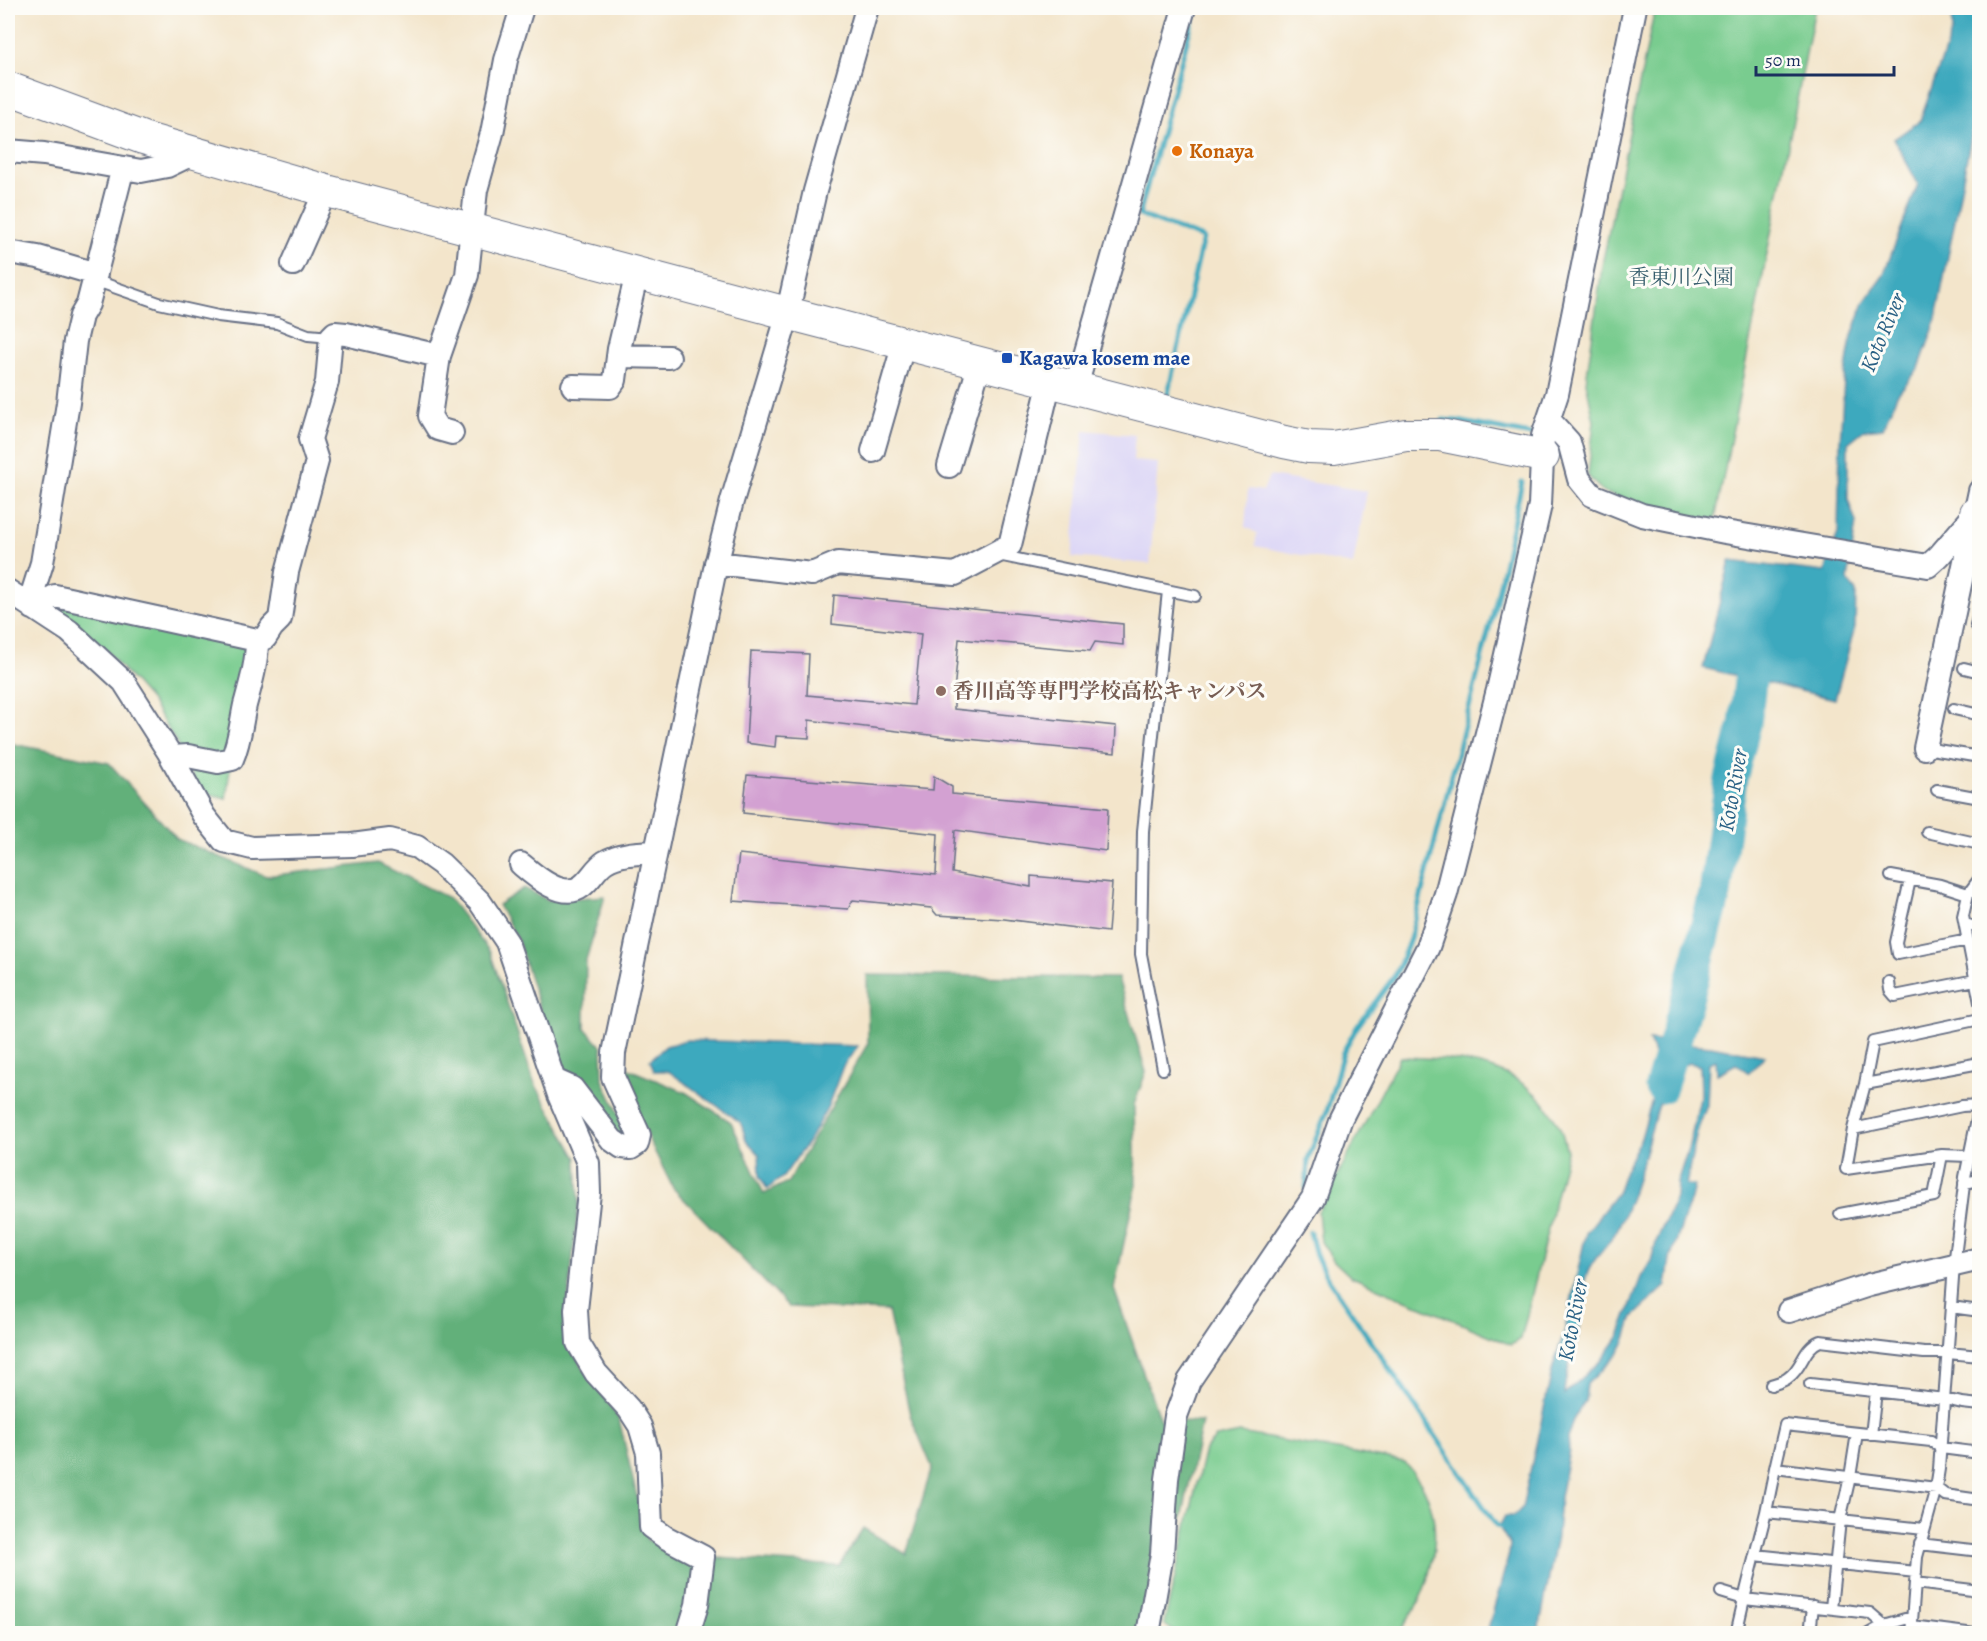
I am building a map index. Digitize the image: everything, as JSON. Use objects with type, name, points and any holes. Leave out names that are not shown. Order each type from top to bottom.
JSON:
[{"type":"street","points":[[452,433],[438,429],[430,416],[439,356],[467,275],[476,190],[492,133],[506,60],[522,8]]},
{"type":"street","points":[[555,1080],[572,1088],[612,1140],[622,1147],[631,1148],[637,1144],[639,1135],[613,1077],[614,1053],[716,563],[787,314],[815,191],[867,8]]},
{"type":"street","points":[[716,563],[812,574],[838,563],[956,574],[1010,545],[1184,8]]},
{"type":"street","points":[[1148,1634],[1162,1554],[1167,1479],[1176,1416],[1189,1381],[1313,1198],[1341,1118],[1428,947],[1446,894],[1498,690],[1538,516],[1543,436],[1557,394],[1635,8]]},
{"type":"street","points":[[8,88],[143,138],[330,191],[787,314],[1284,442],[1309,447],[1334,448],[1406,435],[1440,435],[1543,456]]},
{"type":"street","points":[[8,151],[44,154],[141,171],[168,166],[194,153]]},
{"type":"street","points":[[31,606],[42,563],[68,403],[75,341],[81,316],[88,304],[121,168]]},
{"type":"street","points":[[293,264],[321,201],[330,191]]},
{"type":"street","points":[[8,252],[38,257],[95,277]]},
{"type":"street","points":[[573,386],[610,387],[615,380],[618,356],[637,273]]},
{"type":"street","points":[[31,606],[56,596],[257,640],[265,638],[280,619],[287,572],[317,461],[310,439],[327,382],[331,337],[335,333],[346,334],[439,356]]},
{"type":"street","points":[[873,451],[904,343]]},
{"type":"street","points":[[618,356],[669,357]]},
{"type":"street","points":[[949,466],[980,363]]},
{"type":"street","points":[[1549,420],[1569,442],[1579,479],[1592,495],[1642,515],[1725,532],[1928,566],[1945,549],[1978,506]]},
{"type":"street","points":[[1925,748],[1978,506]]},
{"type":"street","points":[[8,591],[69,631],[124,682],[172,758],[204,816],[225,841],[252,848],[390,840],[417,847],[441,864],[480,902],[507,942],[555,1080],[588,1163],[589,1193],[576,1310],[578,1342],[596,1373],[628,1408],[640,1426],[648,1453],[651,1527],[703,1557],[697,1605],[688,1634]]},
{"type":"street","points":[[172,758],[188,756],[218,762],[232,759],[239,743],[245,707],[257,661],[257,640]]},
{"type":"street","points":[[520,864],[551,886],[564,890],[580,888],[605,862],[625,855],[655,852]]},
{"type":"street","points":[[1789,1311],[1869,1285],[1980,1259]]},
{"type":"lane","points":[[95,277],[159,303],[218,316],[277,323],[308,335],[331,337]]},
{"type":"lane","points":[[994,554],[1195,596]]},
{"type":"lane","points":[[1163,1069],[1141,954],[1143,831],[1168,591]]},
{"type":"lane","points":[[1980,610],[1976,625],[1980,626]]},
{"type":"lane","points":[[1964,668],[1980,672]]},
{"type":"lane","points":[[1954,709],[1980,715]]},
{"type":"lane","points":[[1925,748],[1980,757]]},
{"type":"lane","points":[[1937,789],[1980,798]]},
{"type":"lane","points":[[1927,832],[1980,844]]},
{"type":"lane","points":[[1891,876],[1940,885],[1968,894]]},
{"type":"lane","points":[[1910,880],[1896,942],[1898,954],[1968,940]]},
{"type":"lane","points":[[1978,882],[1968,894],[1963,916],[1980,1003]]},
{"type":"lane","points":[[1965,924],[1980,927]]},
{"type":"lane","points":[[1889,982],[1890,990],[1895,996],[1975,980]]},
{"type":"lane","points":[[1969,1156],[1942,1155],[1846,1169],[1873,1042],[1980,1019]]},
{"type":"lane","points":[[1865,1084],[1980,1063]]},
{"type":"lane","points":[[1853,1129],[1962,1106],[1979,1105],[1977,1132],[1969,1156],[1964,1184],[1954,1265],[1946,1399],[1936,1488],[1920,1544],[1912,1625]]},
{"type":"lane","points":[[1840,1214],[1934,1196],[1942,1155]]},
{"type":"lane","points":[[1964,1184],[1980,1180]]},
{"type":"lane","points":[[1951,1308],[1980,1311]]},
{"type":"lane","points":[[1771,1385],[1789,1378],[1812,1344],[1820,1341],[1924,1353],[1980,1356]]},
{"type":"lane","points":[[1810,1384],[1980,1405]]},
{"type":"lane","points":[[1871,1435],[1876,1391]]},
{"type":"lane","points":[[1736,1634],[1785,1425],[1931,1442],[1941,1448],[1980,1453]]},
{"type":"lane","points":[[1831,1608],[1840,1520],[1857,1433]]},
{"type":"lane","points":[[1775,1468],[1936,1488],[1945,1495],[1980,1500]]},
{"type":"lane","points":[[1766,1512],[1924,1529]]},
{"type":"lane","points":[[1920,1544],[1980,1551]]},
{"type":"lane","points":[[1755,1555],[1835,1563],[1980,1591]]},
{"type":"lane","points":[[1721,1592],[1744,1599],[1870,1612],[1884,1625]]},
{"type":"lane","points":[[1810,1634],[1813,1606]]},
{"type":"lane","points":[[1868,1634],[1884,1625],[1912,1625],[1975,1634]]},
{"type":"shaded area","points":[[1084,430],[1135,435],[1133,461],[1158,463],[1150,564],[1072,557]]},
{"type":"shaded area","points":[[1269,476],[1367,491],[1353,565],[1255,546],[1257,533],[1245,527],[1248,489],[1263,491]]},
{"type":"green space","name":"香東川公園","points":[[1655,8],[1815,8],[1715,520],[1664,513],[1603,492],[1588,476],[1594,421],[1586,382],[1603,260]]},
{"type":"green space","points":[[59,604],[247,644],[226,799],[199,791],[175,740],[150,700],[106,650],[58,614]]},
{"type":"green space","points":[[8,743],[109,763],[177,839],[266,876],[378,863],[449,898],[490,952],[534,1082],[577,1158],[579,1200],[564,1339],[619,1419],[647,1540],[688,1556],[839,1566],[863,1528],[906,1554],[932,1467],[910,1415],[888,1311],[789,1307],[673,1188],[634,1110],[626,1068],[685,1092],[731,1122],[764,1194],[788,1182],[868,1043],[867,975],[1118,978],[1146,1072],[1134,1105],[1136,1187],[1114,1289],[1160,1420],[1202,1422],[1160,1625],[1155,1633],[8,1633]]},
{"type":"green space","points":[[524,888],[548,900],[605,896],[586,960],[585,1028],[602,1047],[603,1080],[627,1131],[621,1137],[559,1069],[517,938],[498,905]]},
{"type":"green space","points":[[1400,1057],[1469,1063],[1510,1076],[1544,1103],[1561,1130],[1567,1151],[1521,1339],[1511,1345],[1350,1276],[1334,1261],[1321,1242],[1318,1212]]},
{"type":"green space","points":[[1240,1433],[1405,1462],[1426,1493],[1432,1511],[1434,1548],[1431,1567],[1418,1603],[1398,1633],[1177,1634],[1164,1624],[1205,1449],[1216,1438]]},
{"type":"water","points":[[1951,8],[1979,8],[1979,95],[1935,324],[1919,368],[1897,395],[1883,428],[1864,430],[1848,443],[1848,499],[1856,522],[1848,580],[1856,592],[1855,627],[1835,699],[1703,668],[1730,561],[1825,572],[1838,532],[1844,381],[1851,339],[1864,302],[1883,276],[1918,184],[1894,139],[1920,121],[1952,31]]},
{"type":"water","points":[[687,1040],[858,1046],[843,1066],[828,1106],[809,1140],[783,1177],[767,1189],[760,1177],[759,1154],[746,1140],[741,1123],[668,1071],[654,1071],[650,1060],[666,1046]]},
{"type":"water","points":[[1649,1040],[1711,1046],[1765,1056],[1749,1073],[1736,1064],[1717,1074],[1716,1060],[1709,1063],[1707,1105],[1697,1132],[1686,1185],[1694,1185],[1670,1259],[1666,1286],[1633,1317],[1625,1342],[1617,1355],[1587,1384],[1585,1401],[1573,1420],[1568,1436],[1569,1451],[1560,1497],[1557,1536],[1539,1630],[1535,1633],[1487,1633],[1509,1554],[1510,1545],[1499,1527],[1505,1516],[1514,1516],[1522,1508],[1586,1233],[1617,1193],[1625,1170],[1641,1138],[1661,1068]],"holes":[[[1690,1063],[1700,1066],[1701,1094],[1677,1183],[1676,1197],[1656,1242],[1651,1261],[1641,1277],[1619,1336],[1601,1361],[1564,1394],[1579,1332],[1584,1284],[1588,1271],[1607,1246],[1622,1219],[1635,1185],[1661,1099],[1676,1067]]]},
{"type":"building","points":[[834,595],[1123,624],[1123,645],[1095,642],[1090,651],[959,639],[954,692],[954,709],[1116,726],[1115,753],[946,737],[809,720],[809,738],[776,736],[775,747],[746,743],[751,651],[809,654],[807,695],[914,705],[921,634],[832,624]]},
{"type":"building","points":[[747,775],[933,790],[934,776],[952,787],[952,794],[1108,808],[1106,851],[955,830],[952,873],[1031,887],[1031,876],[1112,883],[1108,932],[1004,919],[937,915],[931,908],[853,900],[848,909],[733,901],[739,854],[936,875],[938,834],[743,813]]},
{"type":"waterway","points":[[1166,402],[1203,238],[1139,215],[1196,8]]},
{"type":"waterway","points":[[1443,420],[1531,435]]},
{"type":"waterway","points":[[1306,1189],[1308,1159],[1327,1111],[1343,1052],[1357,1027],[1396,974],[1410,939],[1496,602],[1522,482]]},
{"type":"waterway","name":"Koto River","points":[[1661,1087],[1715,894],[1731,779],[1745,724],[1753,657],[1752,636]]},
{"type":"waterway","points":[[1310,1232],[1316,1255],[1325,1274],[1496,1525],[1505,1529]]},
{"type":"place","name":"Konaya","points":[[1177,151]]},
{"type":"place","name":"Kagawa kosem mae","points":[[1007,358]]},
{"type":"place","name":"香川高等専門学校高松キャンパス","points":[[941,691]]}]
